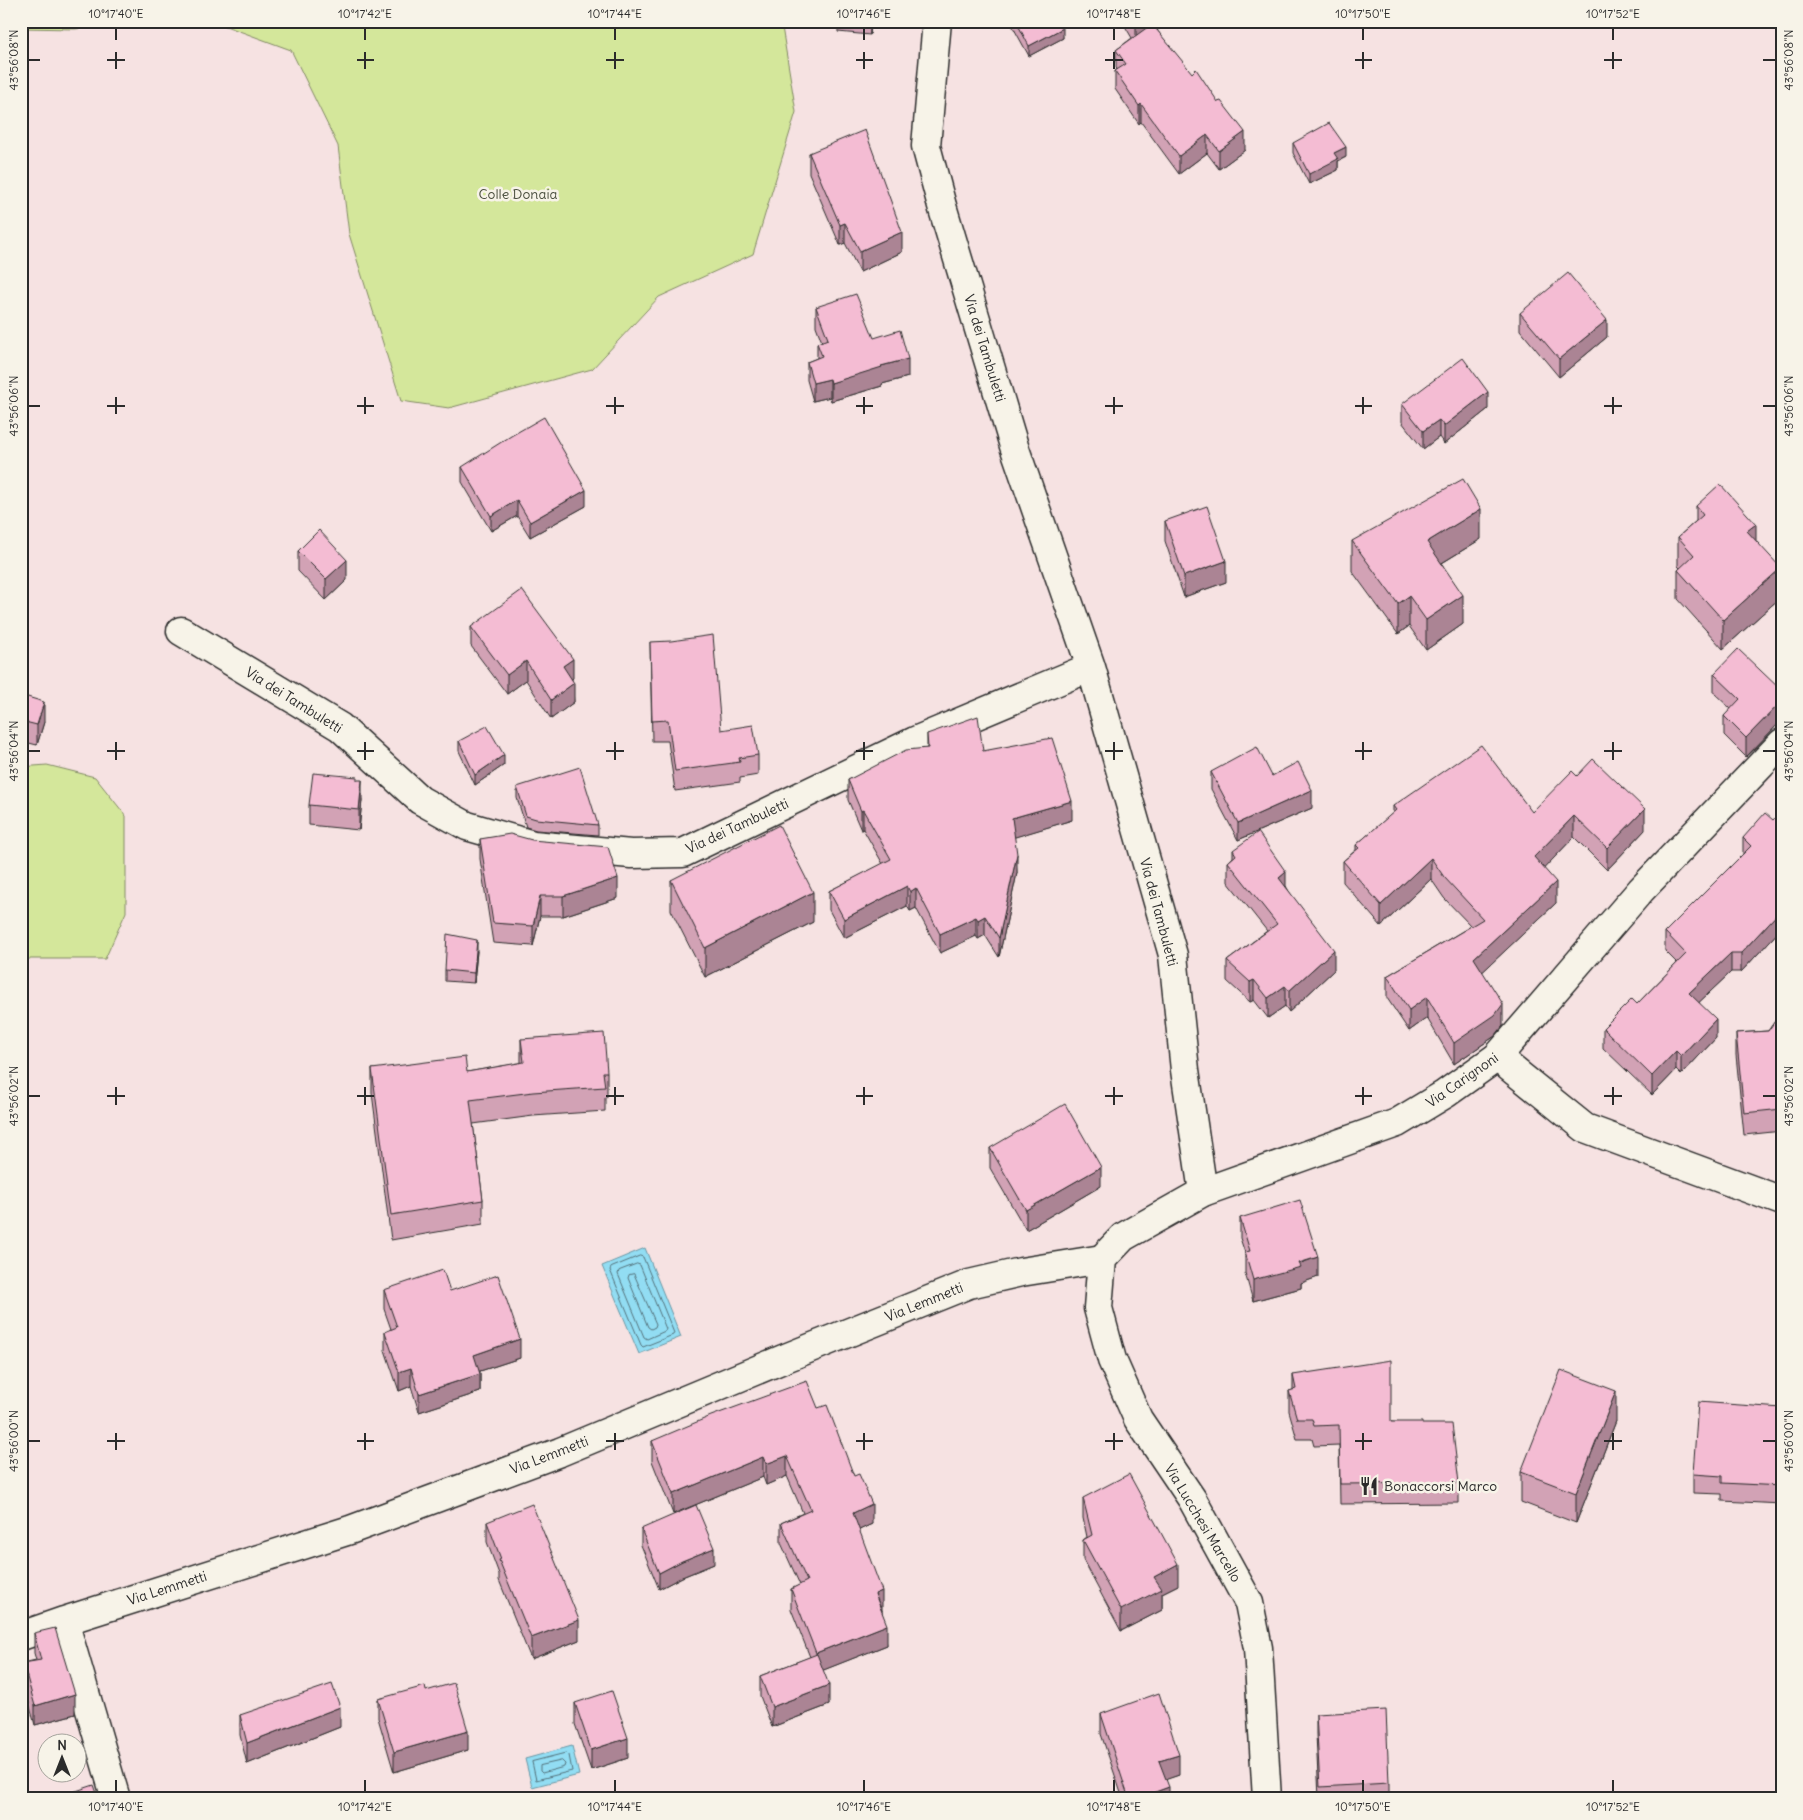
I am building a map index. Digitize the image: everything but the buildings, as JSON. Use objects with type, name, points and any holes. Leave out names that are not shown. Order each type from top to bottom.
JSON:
[{"type":"street","name":"Via dei Tambuletti","points":[[937,21],[926,146],[942,206],[1014,446],[1091,667],[1173,955],[1185,1070],[1203,1192]]},
{"type":"street","name":"Via dei Tambuletti","points":[[181,631],[340,727],[420,800],[467,826],[533,845],[631,854],[683,852],[915,741],[1091,667]]},
{"type":"street","name":"Via Carignoni","points":[[1102,1259],[1123,1237],[1203,1192],[1397,1123],[1445,1094],[1498,1057],[1641,890],[1782,743]]},
{"type":"street","points":[[1498,1057],[1585,1128],[1782,1201]]},
{"type":"street","name":"Via Lemmetti","points":[[21,1636],[350,1530],[560,1452],[788,1356],[969,1284],[1021,1272],[1102,1259]]},
{"type":"street","name":"Via Lucchesi Marcello","points":[[1102,1259],[1098,1308],[1112,1360],[1138,1419],[1192,1499],[1249,1603],[1258,1648],[1267,1799]]},
{"type":"street","points":[[64,1621],[116,1799]]},
{"type":"green space","points":[[21,21],[149,21],[75,29],[21,28]]},
{"type":"green space","name":"Colle Donaia","points":[[212,21],[781,21],[796,112],[753,254],[659,297],[592,369],[449,408],[401,401],[349,234],[338,146],[291,50]]},
{"type":"green space","points":[[47,765],[95,777],[126,816],[126,912],[105,959],[21,959],[21,767]]},
{"type":"water","points":[[645,1248],[681,1337],[639,1354],[602,1266]]},
{"type":"water","points":[[572,1746],[579,1775],[532,1787],[525,1759]]},
{"type":"place","name":"Bonaccorsi Marco","points":[[1369,1486]]}]
